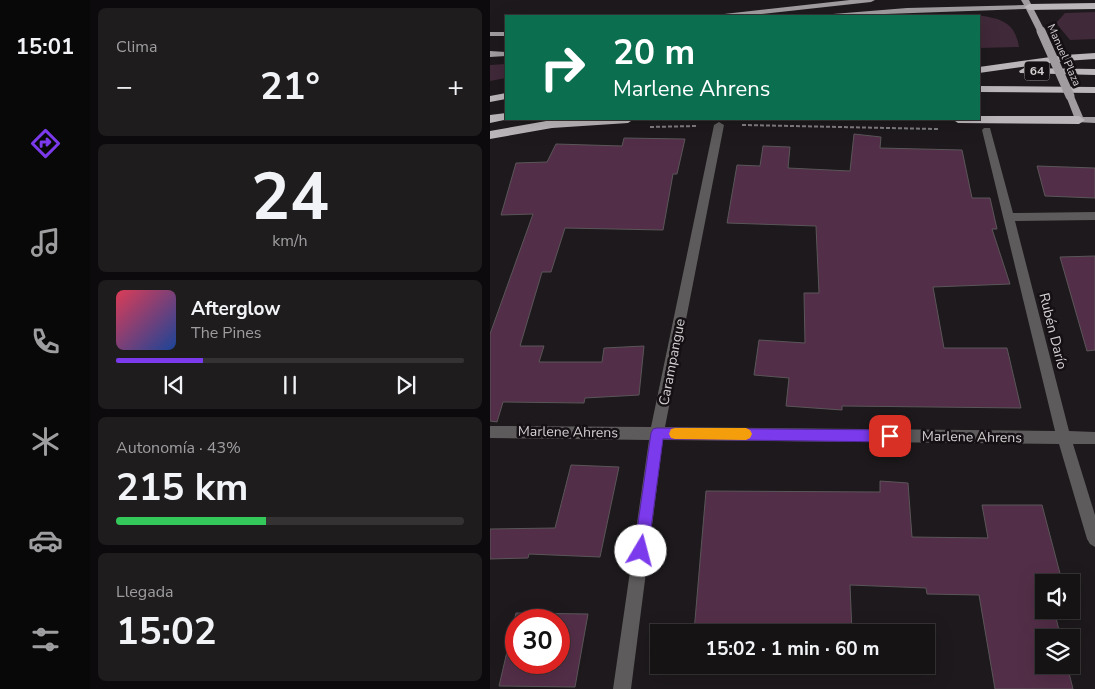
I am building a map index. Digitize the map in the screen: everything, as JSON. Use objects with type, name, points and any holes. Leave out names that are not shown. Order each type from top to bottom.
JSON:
[{"type":"highway","points":[[1027,3],[1095,6]]},
{"type":"highway","points":[[980,70],[1065,58],[1095,56]]},
{"type":"highway","name":"64","points":[[980,70],[1095,72]]},
{"type":"highway","name":"64","points":[[980,89],[1095,90]]},
{"type":"highway","points":[[490,100],[505,96]]},
{"type":"highway","points":[[490,119],[505,116]]},
{"type":"highway","points":[[980,119],[1079,120]]},
{"type":"highway","points":[[490,135],[552,124],[613,120]]},
{"type":"main road","points":[[733,15],[871,0]]},
{"type":"main road","points":[[845,15],[1027,3]]},
{"type":"main road","name":"Manuel Plaza","points":[[1027,3],[1070,96],[1079,120]]},
{"type":"main road","points":[[490,34],[505,34]]},
{"type":"main road","points":[[490,54],[505,54]]},
{"type":"main road","points":[[1079,120],[1095,120]]},
{"type":"street","name":"Carampangue","points":[[622,689],[657,433],[719,125]]},
{"type":"street","name":"Rubén Darío","points":[[987,130],[1064,438],[1095,539]]},
{"type":"street","points":[[1009,216],[1095,216]]},
{"type":"street","name":"Marlene Ahrens","points":[[490,432],[1095,438]]},
{"type":"path","points":[[649,127],[719,125],[987,130]]},
{"type":"shaded area","points":[[1095,12],[1095,39],[1070,40],[1056,23],[1065,13]]},
{"type":"shaded area","points":[[980,16],[1005,22],[1010,26],[1017,38],[1019,47],[980,48]]},
{"type":"shaded area","points":[[505,64],[505,78],[490,81],[490,65]]},
{"type":"building","points":[[854,134],[881,137],[880,148],[962,150],[972,198],[990,198],[997,229],[992,229],[1010,284],[933,287],[944,348],[1007,348],[1021,408],[842,406],[842,410],[786,406],[789,378],[754,375],[759,340],[805,343],[804,293],[819,293],[816,226],[727,223],[737,165],[760,166],[763,146],[790,147],[788,168],[850,171]]},
{"type":"building","points":[[624,138],[685,139],[677,174],[673,174],[663,230],[565,228],[551,272],[542,272],[520,346],[544,346],[539,362],[602,362],[604,348],[644,346],[639,395],[585,398],[584,403],[503,402],[497,422],[490,421],[490,334],[533,214],[501,215],[516,163],[547,162],[556,144],[622,146]]},
{"type":"building","points":[[1037,166],[1095,168],[1095,198],[1045,196]]},
{"type":"building","points":[[1095,256],[1095,350],[1087,351],[1060,257]]},
{"type":"building","points":[[571,465],[619,467],[600,557],[529,554],[528,558],[490,559],[490,529],[555,528]]},
{"type":"building","points":[[880,481],[908,483],[912,537],[988,538],[982,505],[1042,505],[1060,574],[1035,574],[1035,619],[1056,619],[1059,629],[1035,629],[1035,674],[1069,674],[1073,689],[995,689],[979,595],[927,594],[926,588],[850,585],[852,624],[695,624],[706,491],[880,492]]},
{"type":"building","points":[[570,614],[588,614],[575,687],[499,686],[505,660],[505,674],[570,674]]},
{"type":"slow traffic","points":[[675,434],[746,434]]},
{"type":"route","points":[[641,551],[657,433],[890,436]]}]
